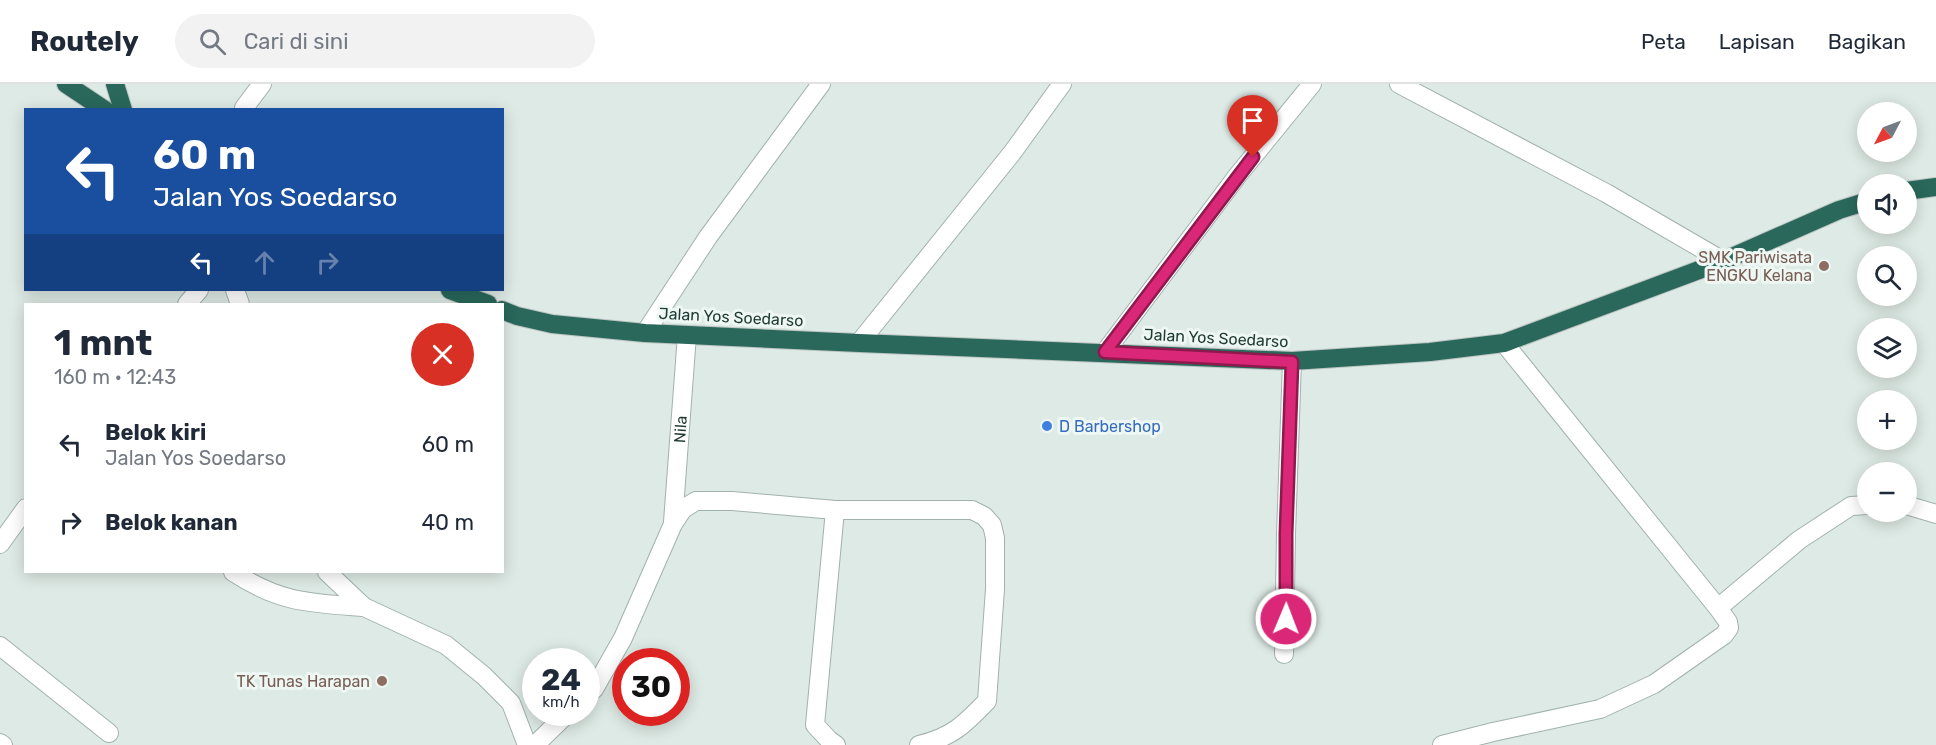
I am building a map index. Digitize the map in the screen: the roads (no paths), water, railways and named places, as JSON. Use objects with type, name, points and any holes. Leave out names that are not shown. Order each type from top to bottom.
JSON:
[{"type":"highway","points":[[66,84],[102,108]]},
{"type":"highway","points":[[115,84],[122,108]]},
{"type":"highway","points":[[1917,190],[1936,187]]},
{"type":"highway","name":"Jalan Yos Soedarso","points":[[504,311],[552,324],[645,333],[860,343],[1292,362],[1430,352],[1504,343],[1723,261],[1839,210],[1857,204]]},
{"type":"highway","points":[[453,291],[485,303]]},
{"type":"street","points":[[244,108],[262,84]]},
{"type":"street","points":[[645,333],[708,237],[821,84]]},
{"type":"street","points":[[860,343],[1012,153],[1062,84]]},
{"type":"street","points":[[1105,352],[1238,175],[1312,84]]},
{"type":"street","points":[[1400,84],[1606,193],[1723,261]]},
{"type":"street","points":[[188,303],[199,291]]},
{"type":"street","name":"Nila","points":[[673,524],[687,335]]},
{"type":"street","points":[[1442,745],[1600,709],[1654,684],[1728,632],[1728,622],[1718,608],[1504,343]]},
{"type":"street","points":[[1284,654],[1292,362]]},
{"type":"street","points":[[600,679],[623,639],[673,524],[683,509],[696,501],[732,501],[835,510],[972,510],[984,516],[992,525],[995,538],[995,589],[987,701],[947,736],[919,745]]},
{"type":"street","points":[[1718,608],[1799,540],[1851,506],[1857,506]]},
{"type":"street","points":[[1917,508],[1936,514]]},
{"type":"street","points":[[835,510],[815,725],[836,745]]},
{"type":"street","points":[[0,544],[24,511]]},
{"type":"street","points":[[235,573],[253,585],[285,598],[308,603],[364,607]]},
{"type":"street","points":[[328,573],[364,607],[446,645],[484,676],[511,703],[527,745]]},
{"type":"street","points":[[0,646],[109,733]]},
{"type":"street","points":[[535,745],[555,726]]},
{"type":"place","name":"SMK Pariwisata ENGKU Kelana","points":[[1824,266]]},
{"type":"place","name":"D Barbershop","points":[[1047,426]]},
{"type":"place","name":"TK Tunas Harapan","points":[[382,681]]}]
